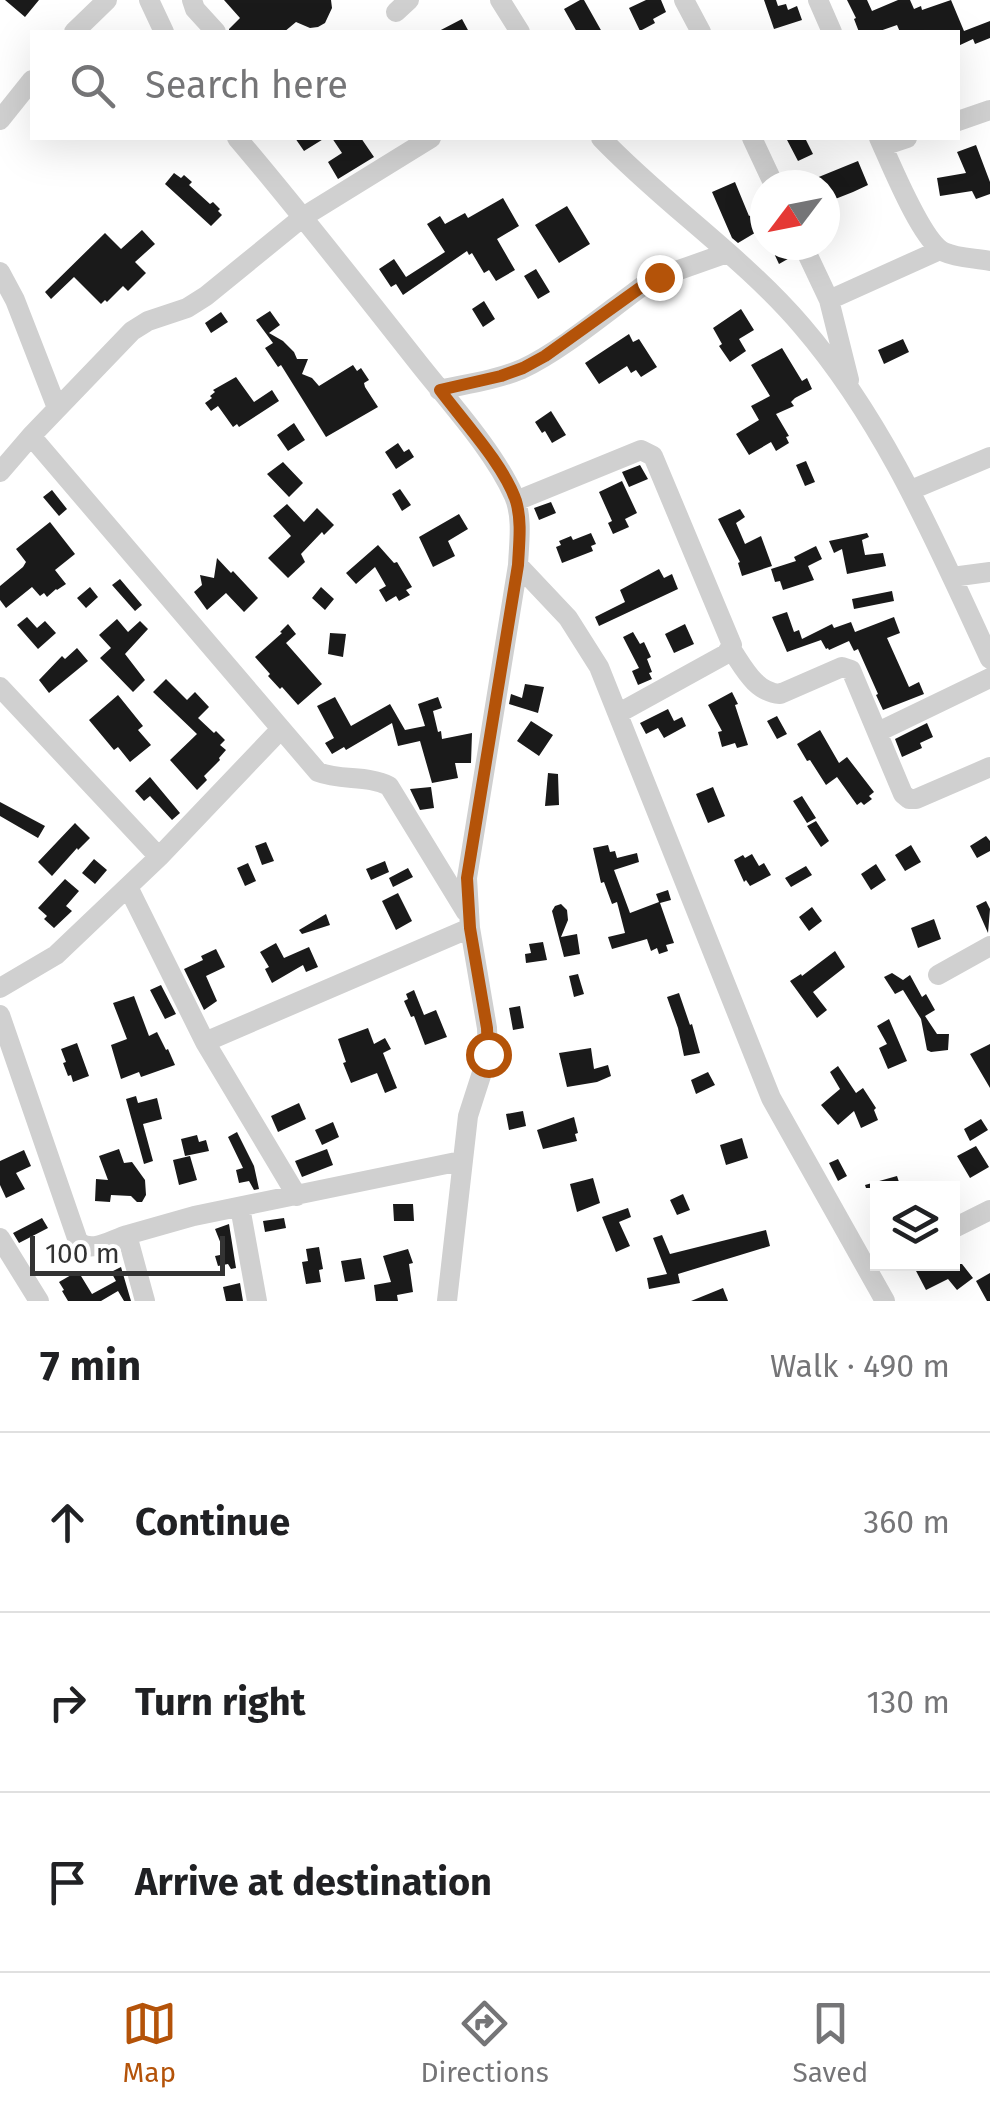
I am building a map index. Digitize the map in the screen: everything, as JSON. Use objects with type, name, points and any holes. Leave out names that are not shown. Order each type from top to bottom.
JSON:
[{"type":"street","points":[[76,30],[107,0]]},
{"type":"street","points":[[150,0],[163,30]]},
{"type":"street","points":[[192,0],[208,30]]},
{"type":"street","points":[[500,0],[519,30]]},
{"type":"street","points":[[684,0],[700,30]]},
{"type":"street","points":[[818,0],[831,30]]},
{"type":"street","points":[[0,120],[30,82]]},
{"type":"street","points":[[960,120],[990,110]]},
{"type":"street","points":[[239,140],[440,390],[500,469],[516,501],[518,565],[467,878],[488,1054],[468,1116],[447,1301]]},
{"type":"street","points":[[0,472],[132,331],[206,296],[303,216],[427,140]]},
{"type":"street","points":[[603,140],[801,325],[852,392],[910,490],[990,658]]},
{"type":"street","points":[[753,140],[767,170]]},
{"type":"street","points":[[881,142],[934,245],[948,254],[990,261]]},
{"type":"street","points":[[829,300],[940,250]]},
{"type":"street","points":[[440,390],[523,368],[644,285],[727,253]]},
{"type":"street","points":[[810,260],[829,300],[852,392]]},
{"type":"street","points":[[0,272],[58,408]]},
{"type":"street","points":[[31,436],[318,772],[389,786],[470,922]]},
{"type":"street","points":[[516,501],[640,450],[653,456],[732,641],[731,649],[618,713]]},
{"type":"street","points":[[910,490],[990,457]]},
{"type":"street","points":[[518,565],[568,618],[599,667],[770,1098],[870,1255]]},
{"type":"street","points":[[952,578],[990,572]]},
{"type":"street","points":[[731,649],[758,687],[774,694],[842,667],[854,673],[903,794],[909,798],[916,799],[990,768]]},
{"type":"street","points":[[878,732],[990,678]]},
{"type":"street","points":[[0,687],[160,857]]},
{"type":"street","points":[[0,988],[56,956],[160,857],[281,729]]},
{"type":"street","points":[[128,887],[205,1042],[297,1196]]},
{"type":"street","points":[[205,1042],[470,922]]},
{"type":"street","points":[[938,975],[990,946]]},
{"type":"street","points":[[0,1015],[78,1241],[83,1246],[90,1248],[194,1216],[461,1161]]},
{"type":"street","points":[[240,1207],[258,1301]]},
{"type":"street","points":[[960,1226],[990,1210]]},
{"type":"street","points":[[127,1235],[145,1301]]},
{"type":"street","points":[[0,1238],[39,1301]]},
{"type":"street","points":[[879,1271],[885,1301]]},
{"type":"building","points":[[5,0],[39,0],[25,17]]},
{"type":"building","points":[[224,0],[331,0],[325,23],[318,27],[296,22],[286,30],[229,30],[240,18]]},
{"type":"building","points":[[584,0],[601,30],[576,30],[564,9]]},
{"type":"building","points":[[646,0],[661,0],[666,12],[640,30],[629,8]]},
{"type":"building","points":[[764,0],[776,0],[778,6],[786,4],[788,10],[797,6],[802,20],[774,29]]},
{"type":"building","points":[[847,0],[867,0],[872,11],[898,0],[910,0],[914,9],[921,6],[922,10],[951,0],[964,31],[990,21],[990,38],[960,45],[960,30],[899,30],[897,25],[883,30],[858,30]]},
{"type":"building","points":[[462,19],[468,30],[441,30]]},
{"type":"building","points":[[296,140],[322,140],[304,151]]},
{"type":"building","points":[[333,140],[362,140],[374,157],[338,179],[328,162],[342,153]]},
{"type":"building","points":[[787,140],[806,140],[813,154],[798,161]]},
{"type":"building","points":[[976,145],[990,182],[990,194],[976,199],[972,191],[940,196],[937,178],[966,173],[957,152]]},
{"type":"building","points":[[858,161],[868,185],[840,197],[840,170],[836,170]]},
{"type":"building","points":[[174,173],[181,178],[184,175],[192,182],[189,185],[220,209],[222,215],[211,226],[165,184]]},
{"type":"building","points":[[735,182],[750,216],[750,236],[738,243],[732,238],[712,192]]},
{"type":"building","points":[[503,198],[519,226],[497,239],[515,270],[496,281],[489,270],[484,273],[467,251],[403,295],[396,284],[391,287],[379,269],[394,259],[406,277],[445,252],[427,224],[440,216],[445,224],[465,213],[468,218]]},
{"type":"building","points":[[567,206],[590,244],[559,263],[535,225]]},
{"type":"building","points":[[142,230],[155,244],[135,262],[146,273],[128,291],[123,286],[101,304],[74,277],[51,299],[45,292],[105,233],[121,249]]},
{"type":"building","points":[[536,269],[550,292],[538,299],[524,276]]},
{"type":"building","points":[[484,301],[495,319],[483,327],[472,309]]},
{"type":"building","points":[[741,309],[754,330],[739,339],[746,351],[730,362],[713,328]]},
{"type":"building","points":[[270,311],[280,325],[269,333],[283,341],[297,359],[308,359],[302,374],[319,386],[353,365],[357,371],[361,368],[369,380],[365,387],[378,407],[326,437],[281,365],[278,367],[265,348],[273,343],[256,320]]},
{"type":"building","points":[[221,312],[228,322],[211,333],[205,323]]},
{"type":"building","points":[[629,334],[633,342],[639,339],[657,367],[641,377],[636,370],[631,373],[627,366],[599,384],[585,363]]},
{"type":"building","points":[[903,339],[909,352],[884,364],[878,350]]},
{"type":"building","points":[[782,348],[802,381],[807,378],[812,389],[795,398],[791,402],[794,406],[776,414],[789,443],[776,451],[771,442],[749,455],[736,434],[759,420],[751,406],[770,396],[751,365]]},
{"type":"building","points":[[236,377],[254,402],[272,390],[279,401],[233,427],[218,406],[211,411],[205,403],[212,398],[213,390]]},
{"type":"building","points":[[551,411],[566,435],[552,443],[535,422]]},
{"type":"building","points":[[294,423],[305,440],[288,451],[277,435]]},
{"type":"building","points":[[398,443],[414,457],[396,469],[385,452]]},
{"type":"building","points":[[806,461],[815,482],[805,486],[796,465]]},
{"type":"building","points":[[283,462],[303,483],[289,497],[267,474]]},
{"type":"building","points":[[640,465],[648,479],[629,487],[622,472]]},
{"type":"building","points":[[622,481],[637,513],[625,519],[629,527],[613,534],[608,523],[612,521],[599,492]]},
{"type":"building","points":[[400,489],[411,505],[402,511],[392,494]]},
{"type":"building","points":[[52,490],[67,509],[59,516],[43,497]]},
{"type":"building","points":[[551,502],[556,513],[539,520],[534,508]]},
{"type":"building","points":[[287,504],[304,522],[317,508],[334,525],[301,554],[305,562],[288,578],[268,558],[291,536],[273,516]]},
{"type":"building","points":[[740,509],[745,517],[736,523],[745,544],[761,536],[772,566],[742,576],[740,562],[718,519]]},
{"type":"building","points":[[459,514],[468,529],[448,541],[455,556],[433,567],[419,537]]},
{"type":"building","points":[[50,522],[75,554],[55,570],[66,584],[47,597],[44,593],[40,596],[32,587],[6,608],[0,600],[0,586],[26,562],[16,549]]},
{"type":"building","points":[[591,533],[596,544],[591,546],[593,551],[562,563],[556,547],[561,545],[559,541]]},
{"type":"building","points":[[867,533],[869,537],[862,540],[865,555],[883,553],[886,566],[847,574],[842,549],[834,553],[829,541]]},
{"type":"building","points":[[378,545],[397,562],[412,587],[406,590],[410,595],[399,601],[396,596],[386,602],[379,590],[386,586],[375,567],[356,584],[346,573]]},
{"type":"building","points":[[816,546],[822,559],[808,566],[814,580],[783,590],[771,569],[796,561],[794,557]]},
{"type":"building","points":[[217,558],[258,598],[244,612],[226,593],[207,610],[194,592],[202,585],[200,575],[214,578]]},
{"type":"building","points":[[659,569],[664,578],[672,574],[678,589],[599,626],[595,617],[625,602],[620,590]]},
{"type":"building","points":[[120,579],[142,605],[135,611],[112,585]]},
{"type":"building","points":[[90,587],[98,597],[86,608],[77,598]]},
{"type":"building","points":[[321,587],[334,599],[325,610],[312,598]]},
{"type":"building","points":[[892,591],[894,601],[854,609],[852,599]]},
{"type":"building","points":[[787,612],[794,632],[799,630],[802,639],[832,624],[834,628],[851,622],[855,632],[894,617],[900,633],[887,638],[909,687],[919,682],[924,694],[883,710],[858,649],[854,651],[849,641],[829,650],[821,640],[787,652],[772,617]]},
{"type":"building","points":[[27,617],[37,628],[45,621],[56,633],[38,649],[17,625]]},
{"type":"building","points":[[117,619],[128,632],[140,621],[148,629],[125,654],[145,680],[133,692],[100,658],[111,648],[99,635]]},
{"type":"building","points":[[288,624],[296,634],[286,643],[322,684],[298,705],[255,657]]},
{"type":"building","points":[[685,624],[694,644],[674,653],[665,634]]},
{"type":"building","points":[[633,632],[640,644],[644,642],[651,657],[647,659],[652,679],[638,685],[632,671],[639,668],[623,637]]},
{"type":"building","points":[[330,633],[346,634],[343,657],[328,654]]},
{"type":"building","points":[[77,648],[88,661],[49,693],[39,680],[62,656],[65,659]]},
{"type":"building","points":[[166,679],[187,700],[195,692],[209,707],[198,718],[225,740],[220,745],[226,750],[197,790],[170,760],[197,734],[153,692]]},
{"type":"building","points":[[525,684],[544,687],[538,713],[509,704],[511,694],[522,698]]},
{"type":"building","points":[[732,692],[748,745],[737,748],[735,743],[722,747],[718,732],[722,731],[708,705]]},
{"type":"building","points":[[118,695],[143,726],[138,730],[151,745],[130,762],[118,747],[114,750],[89,720]]},
{"type":"building","points":[[335,697],[351,726],[390,704],[405,730],[425,726],[418,704],[438,697],[442,708],[433,711],[438,732],[441,731],[442,739],[472,733],[471,763],[455,763],[458,778],[432,783],[420,741],[398,746],[392,723],[332,754],[325,743],[334,738],[317,706]]},
{"type":"building","points":[[668,709],[674,721],[682,717],[686,726],[664,738],[658,728],[646,734],[640,723]]},
{"type":"building","points":[[777,716],[787,734],[777,739],[767,721]]},
{"type":"building","points":[[531,721],[553,735],[539,756],[517,741]]},
{"type":"building","points":[[927,723],[933,737],[920,743],[922,748],[902,757],[895,739]]},
{"type":"building","points":[[820,730],[839,763],[847,757],[874,792],[864,805],[857,805],[837,777],[826,785],[797,744]]},
{"type":"building","points":[[548,773],[558,774],[559,805],[545,806]]},
{"type":"building","points":[[150,777],[180,813],[172,820],[150,796],[144,801],[135,791]]},
{"type":"building","points":[[431,787],[434,808],[420,810],[410,789]]},
{"type":"building","points":[[713,787],[725,816],[708,823],[696,794]]},
{"type":"building","points":[[802,796],[816,818],[807,823],[793,801]]},
{"type":"building","points":[[0,802],[45,826],[38,838],[0,816]]},
{"type":"building","points":[[816,821],[829,841],[821,847],[807,826]]},
{"type":"building","points":[[75,823],[90,838],[52,876],[38,862]]},
{"type":"building","points":[[986,836],[990,851],[977,858],[970,846]]},
{"type":"building","points":[[266,842],[274,861],[262,865],[255,846]]},
{"type":"building","points":[[608,845],[617,858],[637,853],[639,862],[614,870],[630,913],[659,902],[656,894],[668,890],[671,900],[660,903],[674,943],[666,945],[668,951],[651,951],[647,939],[612,949],[608,937],[625,933],[617,902],[612,904],[604,882],[601,883],[593,848]]},
{"type":"building","points":[[911,845],[921,862],[905,871],[895,855]]},
{"type":"building","points":[[752,854],[771,875],[750,886],[744,882],[734,860]]},
{"type":"building","points":[[94,859],[107,870],[95,884],[82,873]]},
{"type":"building","points":[[385,861],[389,872],[371,880],[366,869]]},
{"type":"building","points":[[248,863],[256,881],[245,886],[237,868]]},
{"type":"building","points":[[876,864],[886,880],[871,890],[861,874]]},
{"type":"building","points":[[806,866],[812,875],[791,887],[785,878]]},
{"type":"building","points":[[408,868],[413,877],[393,887],[389,878]]},
{"type":"building","points":[[65,879],[79,891],[66,906],[72,911],[54,928],[38,908]]},
{"type":"building","points":[[398,893],[412,921],[396,930],[382,901]]},
{"type":"building","points":[[986,901],[990,909],[988,933],[976,906]]},
{"type":"building","points":[[561,904],[567,910],[568,920],[561,937],[577,934],[580,954],[564,957],[552,911]]},
{"type":"building","points":[[812,907],[822,921],[809,931],[799,917]]},
{"type":"building","points":[[326,914],[330,925],[302,934],[299,930]]},
{"type":"building","points":[[934,919],[941,939],[918,948],[911,928]]},
{"type":"building","points":[[543,942],[547,960],[526,963],[525,954],[531,953],[529,944]]},
{"type":"building","points":[[276,943],[284,958],[309,947],[318,967],[306,972],[303,965],[272,983],[260,952]]},
{"type":"building","points":[[216,949],[225,967],[206,976],[217,1001],[204,1010],[184,969]]},
{"type":"building","points":[[835,951],[845,967],[813,992],[827,1010],[817,1018],[790,981]]},
{"type":"building","points":[[892,973],[903,980],[910,975],[922,997],[926,994],[935,1010],[925,1016],[937,1034],[949,1034],[948,1050],[927,1050],[921,1019],[903,990],[895,994],[884,977]]},
{"type":"building","points":[[578,974],[584,994],[574,997],[569,976]]},
{"type":"building","points":[[161,985],[176,1014],[165,1019],[150,990]]},
{"type":"building","points":[[414,990],[424,1015],[436,1010],[447,1037],[425,1045],[404,1001],[408,999],[406,994]]},
{"type":"building","points":[[679,993],[700,1053],[684,1056],[667,997]]},
{"type":"building","points":[[134,996],[149,1036],[157,1032],[175,1065],[141,1077],[139,1072],[121,1079],[111,1045],[127,1039],[113,1003]]},
{"type":"building","points":[[520,1006],[524,1028],[513,1030],[509,1008]]},
{"type":"building","points":[[889,1019],[907,1061],[888,1069],[879,1048],[887,1044],[877,1026]]},
{"type":"building","points":[[368,1028],[374,1044],[385,1038],[391,1049],[383,1053],[397,1088],[385,1093],[377,1073],[351,1083],[343,1063],[346,1062],[338,1039]]},
{"type":"building","points":[[77,1043],[89,1076],[73,1082],[61,1049]]},
{"type":"building","points":[[990,1044],[990,1088],[970,1054]]},
{"type":"building","points":[[591,1048],[594,1069],[608,1065],[611,1076],[567,1087],[559,1053]]},
{"type":"building","points":[[838,1066],[856,1093],[863,1088],[876,1108],[878,1120],[861,1128],[854,1111],[838,1125],[821,1105],[840,1089],[830,1072]]},
{"type":"building","points":[[708,1072],[715,1085],[696,1094],[691,1080]]},
{"type":"building","points":[[136,1096],[138,1103],[157,1098],[162,1119],[143,1124],[153,1161],[144,1164],[126,1099]]},
{"type":"building","points":[[299,1103],[306,1119],[278,1132],[271,1116]]},
{"type":"building","points":[[523,1111],[526,1126],[509,1130],[506,1114]]},
{"type":"building","points":[[574,1117],[577,1141],[543,1149],[537,1130]]},
{"type":"building","points":[[981,1119],[988,1130],[970,1141],[964,1129]]},
{"type":"building","points":[[333,1122],[339,1137],[322,1145],[315,1130]]},
{"type":"building","points":[[237,1132],[254,1166],[259,1189],[254,1190],[249,1181],[239,1183],[236,1170],[243,1168],[228,1137]]},
{"type":"building","points":[[197,1135],[199,1142],[206,1140],[209,1151],[185,1156],[181,1139]]},
{"type":"building","points":[[742,1138],[748,1158],[726,1165],[720,1145]]},
{"type":"building","points":[[976,1146],[989,1167],[970,1178],[957,1156]]},
{"type":"building","points":[[119,1149],[124,1163],[132,1162],[145,1180],[146,1195],[142,1202],[131,1196],[111,1195],[110,1202],[95,1201],[96,1179],[108,1180],[99,1156]]},
{"type":"building","points":[[327,1149],[333,1165],[302,1177],[295,1161]]},
{"type":"building","points":[[24,1150],[31,1166],[16,1173],[25,1189],[6,1198],[0,1185],[0,1161]]},
{"type":"building","points":[[190,1156],[197,1180],[179,1185],[173,1160]]},
{"type":"building","points":[[838,1159],[847,1176],[838,1181],[829,1163]]},
{"type":"building","points":[[593,1178],[600,1203],[577,1212],[570,1184]]},
{"type":"building","points":[[683,1194],[690,1210],[677,1215],[670,1200]]},
{"type":"building","points":[[393,1204],[413,1204],[414,1221],[394,1221]]},
{"type":"building","points":[[628,1208],[631,1217],[619,1222],[630,1246],[616,1252],[602,1217]]},
{"type":"building","points":[[42,1218],[48,1228],[19,1243],[13,1233]]},
{"type":"building","points":[[284,1218],[286,1228],[265,1232],[263,1221]]},
{"type":"building","points":[[229,1224],[236,1268],[231,1269],[228,1264],[218,1266],[215,1256],[225,1254],[215,1229]]},
{"type":"building","points":[[766,1230],[770,1246],[678,1274],[680,1283],[649,1289],[647,1278],[667,1274],[653,1238],[662,1235],[670,1254]]},
{"type":"building","points":[[319,1247],[321,1282],[306,1284],[302,1262],[308,1261],[306,1249]]},
{"type":"building","points":[[408,1249],[413,1263],[409,1264],[413,1292],[397,1295],[398,1301],[376,1301],[374,1285],[391,1282],[383,1256]]},
{"type":"building","points":[[361,1258],[365,1279],[345,1282],[341,1261]]},
{"type":"building","points":[[962,1264],[973,1278],[957,1290],[948,1279],[926,1290],[916,1271],[960,1271]]},
{"type":"building","points":[[121,1267],[131,1301],[124,1301],[118,1291],[101,1301],[68,1301],[59,1282],[78,1271],[92,1294],[116,1281],[111,1272]]},
{"type":"building","points":[[990,1273],[990,1301],[987,1301],[976,1281]]},
{"type":"building","points":[[240,1283],[243,1301],[226,1301],[223,1287]]},
{"type":"building","points":[[723,1288],[728,1301],[691,1301]]},
{"type":"route","points":[[488,1054],[467,878],[520,539],[516,501],[500,469],[440,390],[523,368],[659,277]]}]
